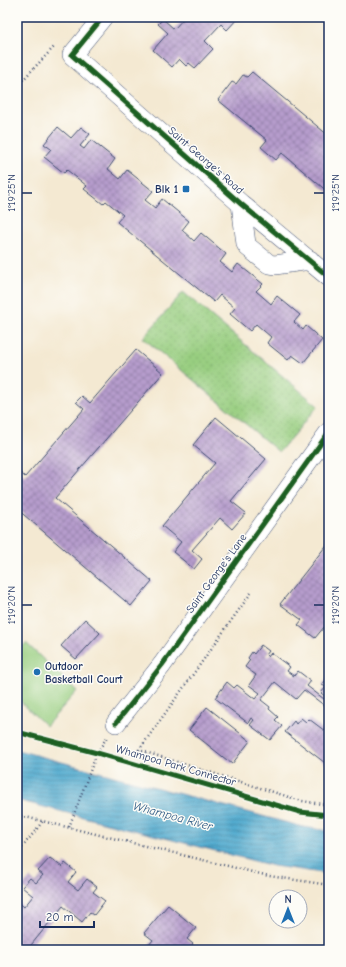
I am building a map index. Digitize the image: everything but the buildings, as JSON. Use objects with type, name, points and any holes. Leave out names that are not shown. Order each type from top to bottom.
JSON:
[{"type":"street","name":"Saint George's Road","points":[[104,17],[72,55],[241,204],[329,277]]},
{"type":"street","points":[[241,204],[246,244],[248,247],[269,264],[274,265],[310,260]]},
{"type":"street","name":"Saint George's Lane","points":[[116,722],[162,665],[329,432]]},
{"type":"path","points":[[17,86],[58,43]]},
{"type":"path","points":[[251,593],[139,750],[302,801],[329,805]]},
{"type":"path","points":[[69,827],[97,753]]},
{"type":"path","points":[[17,815],[269,876],[329,885]]},
{"type":"path","points":[[17,854],[43,821]]},
{"type":"green space","points":[[183,292],[318,406],[279,452],[143,338]]},
{"type":"green space","name":"Outdoor Basketball Court","points":[[26,643],[77,691],[46,726],[17,698],[17,652]]},
{"type":"water","name":"Whampoa River","points":[[17,750],[303,827],[329,831],[329,874],[274,866],[17,800]]},
{"type":"cycle path","points":[[103,17],[72,55],[241,204],[329,277]]},
{"type":"cycle path","points":[[116,723],[162,665],[329,432]]},
{"type":"cycle path","name":"Whampoa Park Connector","points":[[17,732],[97,753],[300,812],[329,815]]},
{"type":"place","name":"Blk 1","points":[[186,189]]},
{"type":"place","name":"Outdoor Basketball Court","points":[[37,672]]}]
